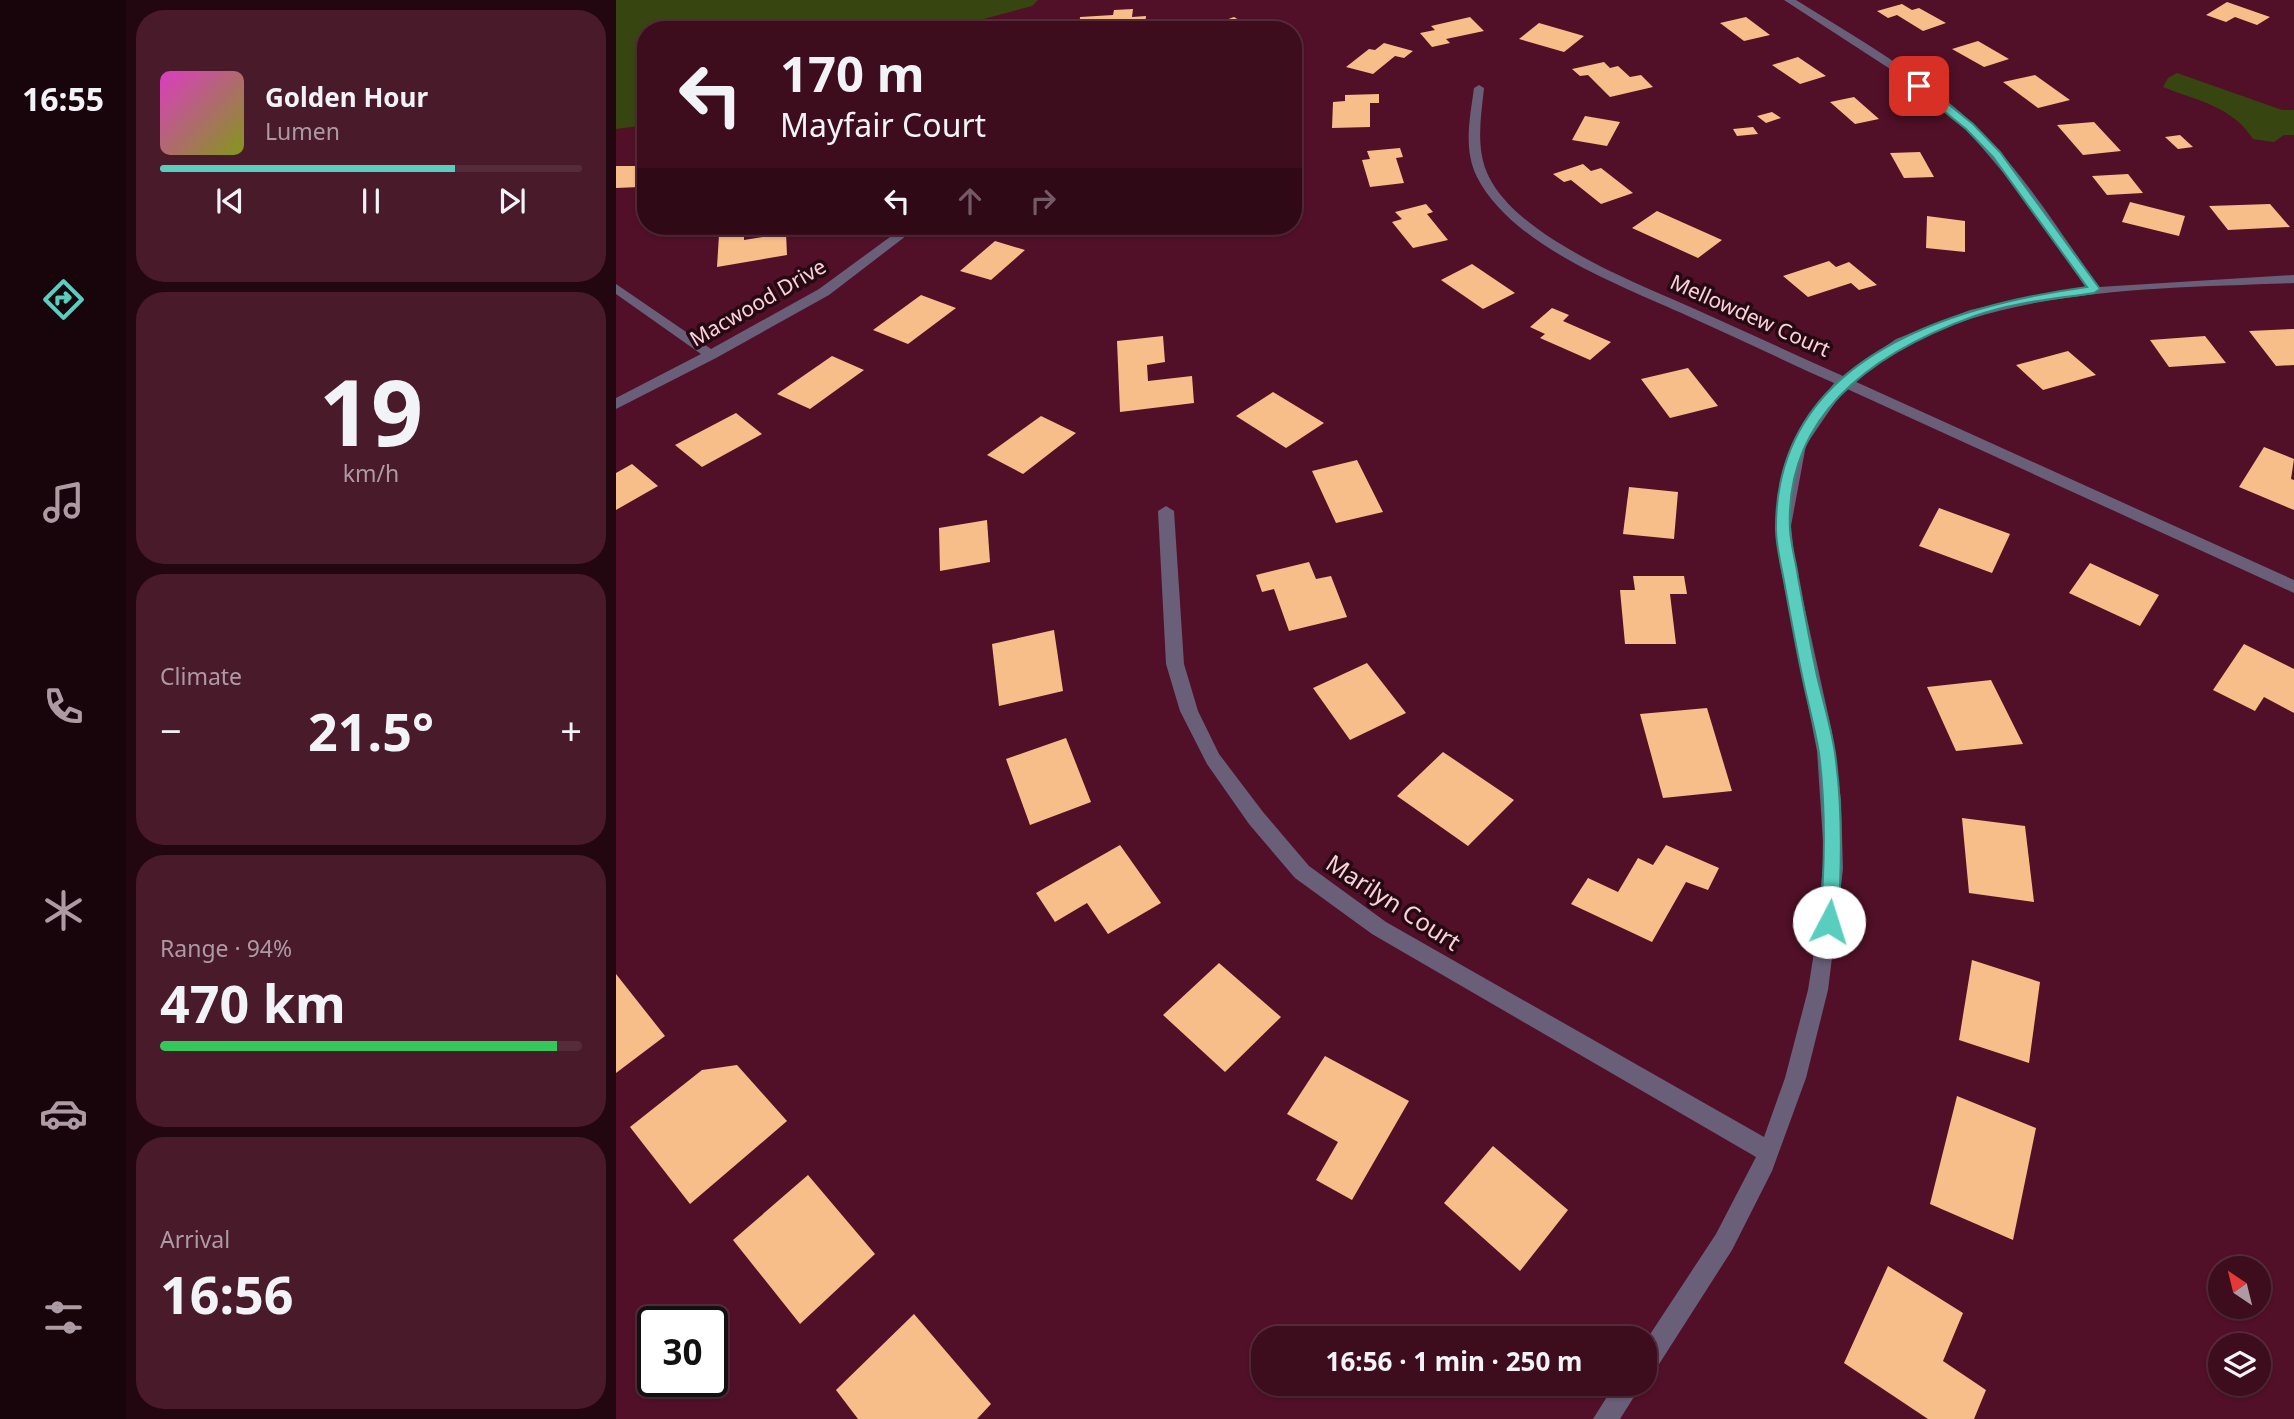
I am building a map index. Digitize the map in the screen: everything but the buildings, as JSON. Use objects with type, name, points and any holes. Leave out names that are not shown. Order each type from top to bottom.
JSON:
[{"type":"street","points":[[1789,0],[1906,77],[1969,126],[1997,155],[2094,289]]},
{"type":"street","name":"Mellowdew Court","points":[[1479,88],[1474,145],[1476,160],[1490,187],[1526,225],[1560,249],[1607,274],[2294,587]]},
{"type":"street","name":"Macwood Drive","points":[[616,404],[824,292],[901,235]]},
{"type":"street","points":[[1657,1345],[1726,1240],[1769,1152],[1806,1046],[1827,945],[1834,852],[1827,752],[1803,646],[1783,530],[1786,486],[1799,446],[1815,417],[1845,382],[1874,358],[1898,344],[1972,313],[2025,299],[2094,289],[2294,279]]},
{"type":"street","points":[[616,288],[711,355]]},
{"type":"street","name":"Marilyn Court","points":[[1166,511],[1175,664],[1189,711],[1213,759],[1256,818],[1303,872],[1379,928],[1769,1152]]},
{"type":"street","points":[[1605,1419],[1621,1396]]},
{"type":"green space","points":[[616,0],[1038,0],[1032,6],[976,21],[637,21],[637,126],[616,129]]},
{"type":"green space","points":[[2177,73],[2282,110],[2294,110],[2294,135],[2284,135],[2274,142],[2253,139],[2245,128],[2225,112],[2163,87],[2168,78]]},
{"type":"route","points":[[1829,922],[1834,852],[1827,752],[1803,646],[1783,530],[1786,486],[1799,446],[1815,417],[1835,391],[1874,358],[1898,344],[1923,331],[1972,313],[2025,299],[2094,289],[1997,155],[1969,126],[1919,86]]}]
